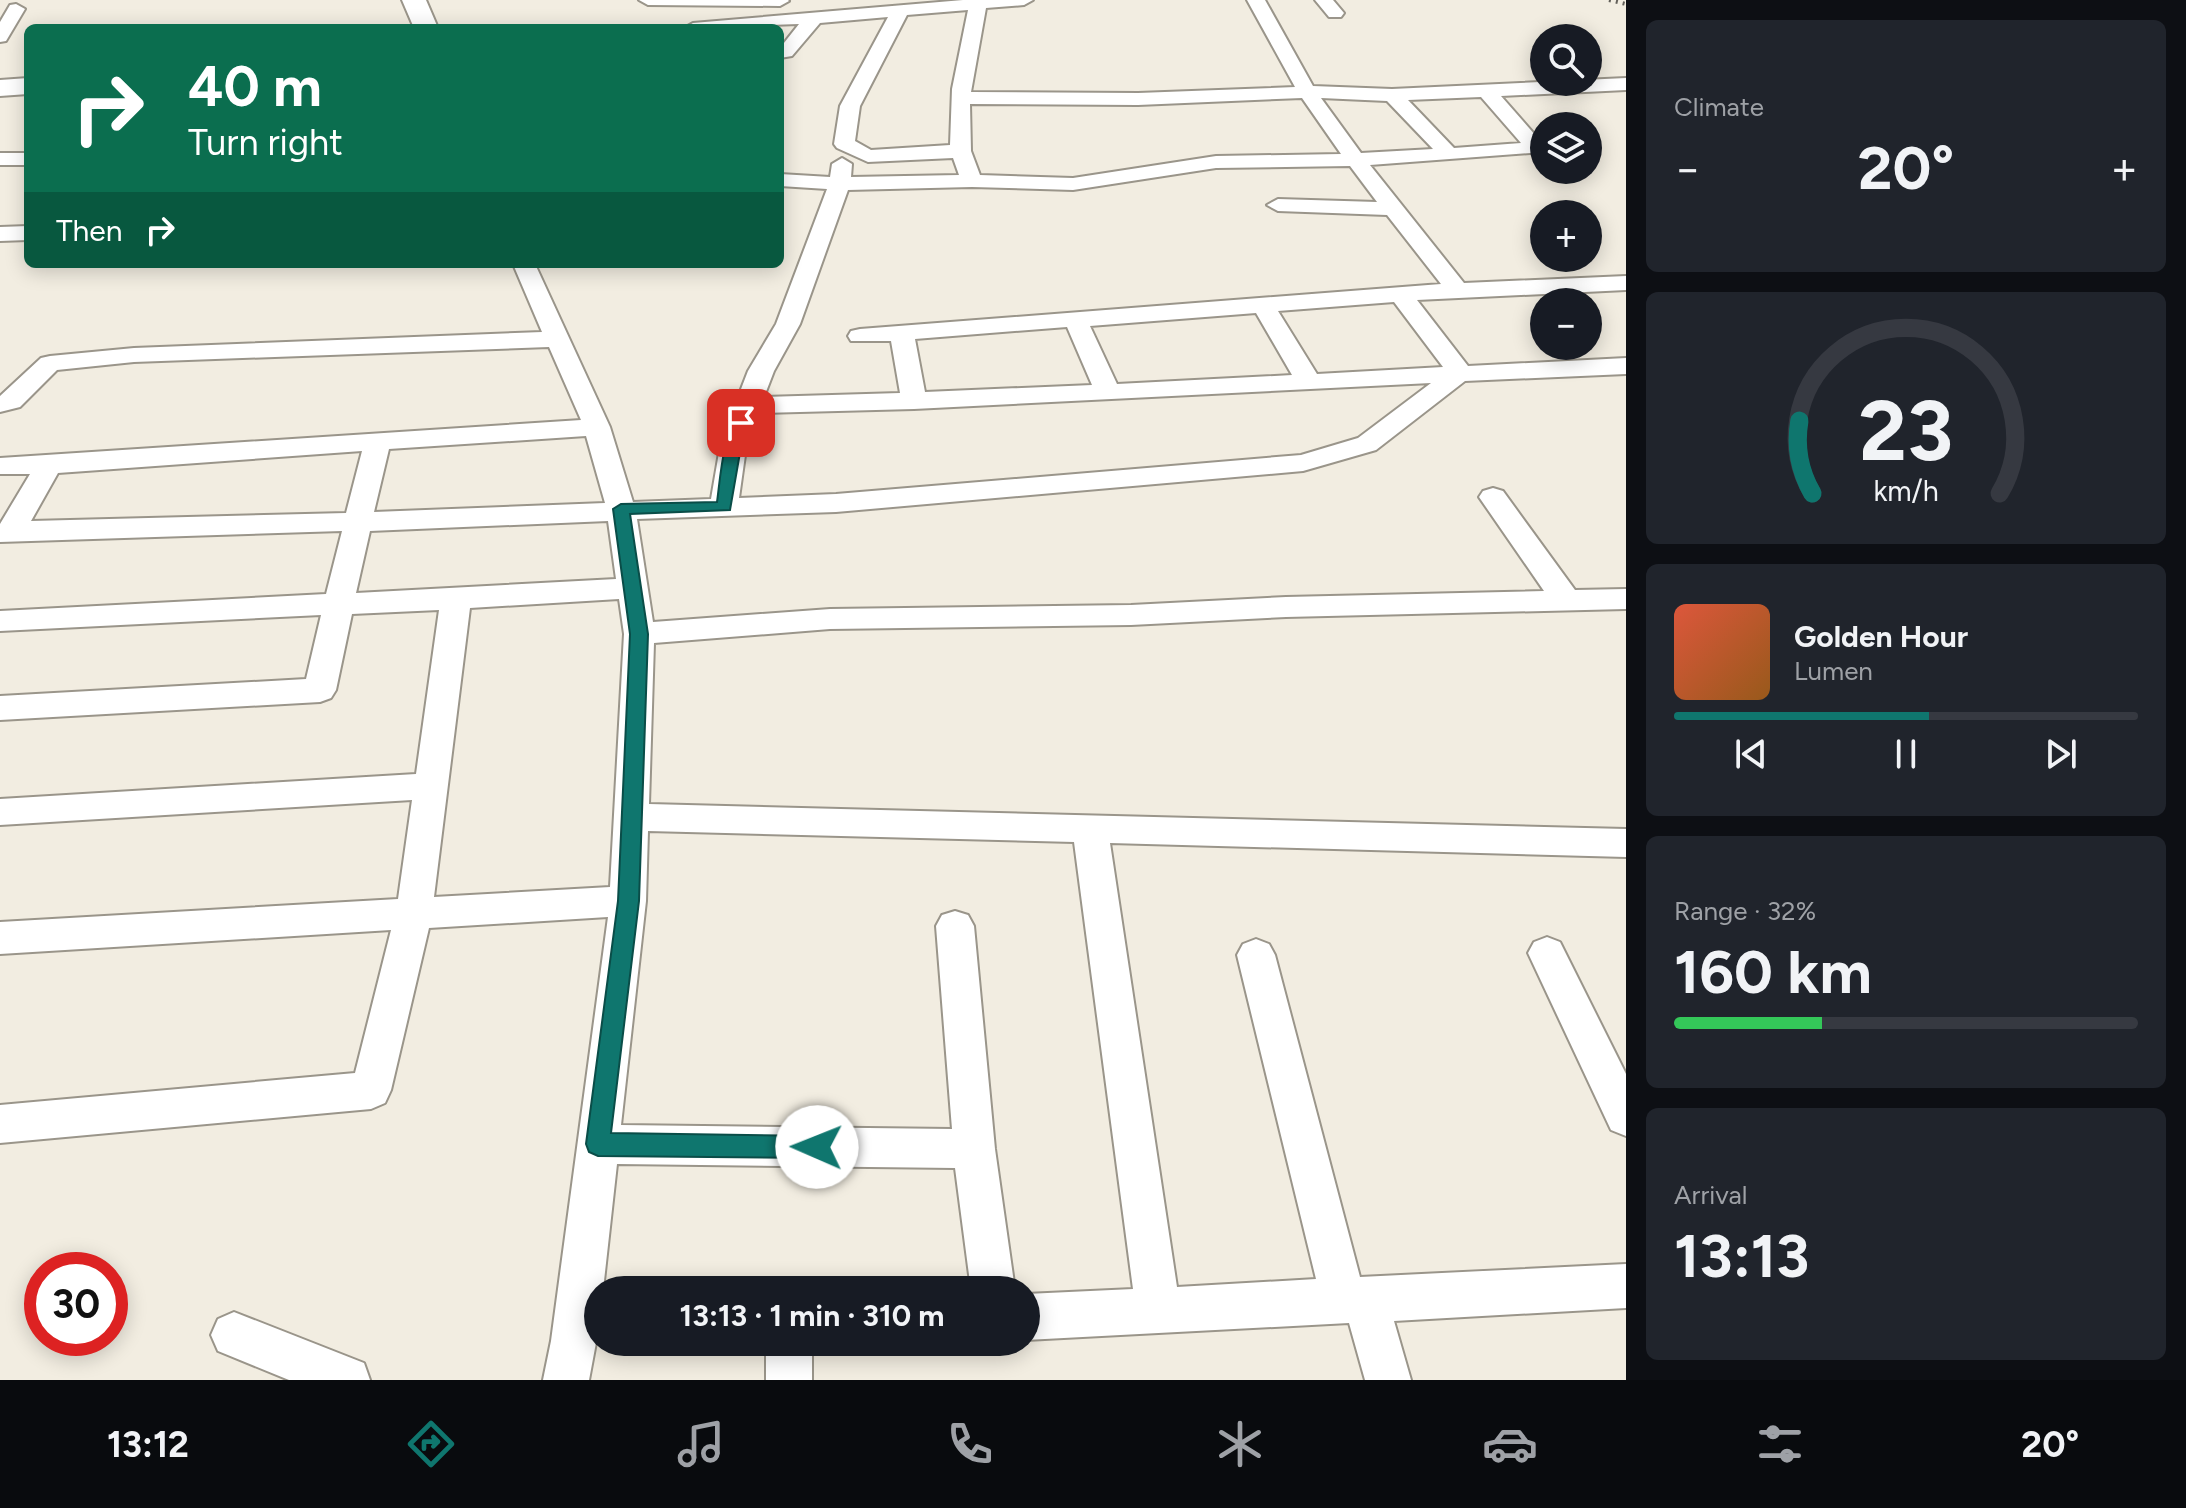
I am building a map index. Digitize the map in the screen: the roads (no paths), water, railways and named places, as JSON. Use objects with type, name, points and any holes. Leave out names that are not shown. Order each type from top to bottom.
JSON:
[{"type":"street","points":[[648,0],[814,10],[900,11],[1024,0]]},
{"type":"street","points":[[1256,0],[1309,92],[1356,160],[1458,290]]},
{"type":"street","points":[[972,181],[961,151],[958,123],[971,47],[977,31],[977,4]]},
{"type":"street","points":[[0,37],[16,9]]},
{"type":"street","points":[[720,24],[814,10]]},
{"type":"street","points":[[784,51],[814,10]]},
{"type":"street","points":[[724,507],[734,441],[761,371],[788,324],[830,219],[840,184],[850,106],[900,11]]},
{"type":"street","points":[[961,98],[1138,99],[1309,92],[1392,95],[1626,84]]},
{"type":"street","points":[[0,88],[24,86]]},
{"type":"street","points":[[784,180],[840,184],[972,181],[1073,184],[1216,162],[1356,160],[1536,148],[1487,91]]},
{"type":"street","points":[[1392,95],[1449,154]]},
{"type":"street","points":[[844,144],[868,156],[961,151]]},
{"type":"street","points":[[0,159],[24,159]]},
{"type":"street","points":[[1278,205],[1395,209]]},
{"type":"street","points":[[0,234],[24,233]]},
{"type":"street","points":[[526,268],[597,427],[621,509],[639,634],[628,901],[598,1144],[579,1353]]},
{"type":"street","points":[[860,336],[1400,294],[1626,283]]},
{"type":"street","points":[[1400,294],[1460,373]]},
{"type":"street","points":[[1263,305],[1308,380]]},
{"type":"street","points":[[1075,319],[1107,391]]},
{"type":"street","points":[[902,332],[914,401]]},
{"type":"street","points":[[0,404],[11,402],[50,363],[134,355],[557,339]]},
{"type":"street","points":[[748,405],[914,401],[1626,366]]},
{"type":"street","points":[[6,532],[836,503],[1303,463],[1367,444],[1460,373]]},
{"type":"street","points":[[0,466],[597,427]]},
{"type":"street","points":[[0,708],[320,690],[378,441]]},
{"type":"street","points":[[6,532],[48,465]]},
{"type":"street","points":[[1493,497],[1567,601]]},
{"type":"street","points":[[0,621],[633,588]]},
{"type":"street","points":[[0,1124],[371,1090],[414,913],[456,599]]},
{"type":"street","points":[[639,634],[830,619],[1101,615],[1626,599]]},
{"type":"street","points":[[0,812],[431,786]]},
{"type":"street","points":[[632,817],[1626,843]]},
{"type":"street","points":[[1090,829],[1158,1310]]},
{"type":"street","points":[[0,938],[628,901]]},
{"type":"street","points":[[955,926],[974,1149],[991,1276]]},
{"type":"street","points":[[1547,953],[1626,1117]]},
{"type":"street","points":[[1256,955],[1354,1300],[1388,1380]]},
{"type":"street","points":[[598,1144],[974,1149]]},
{"type":"street","points":[[1040,1316],[1626,1286]]},
{"type":"street","points":[[234,1335],[347,1380]]},
{"type":"street","points":[[789,1356],[789,1380]]},
{"type":"railway","points":[[1609,0],[1626,4]]}]
